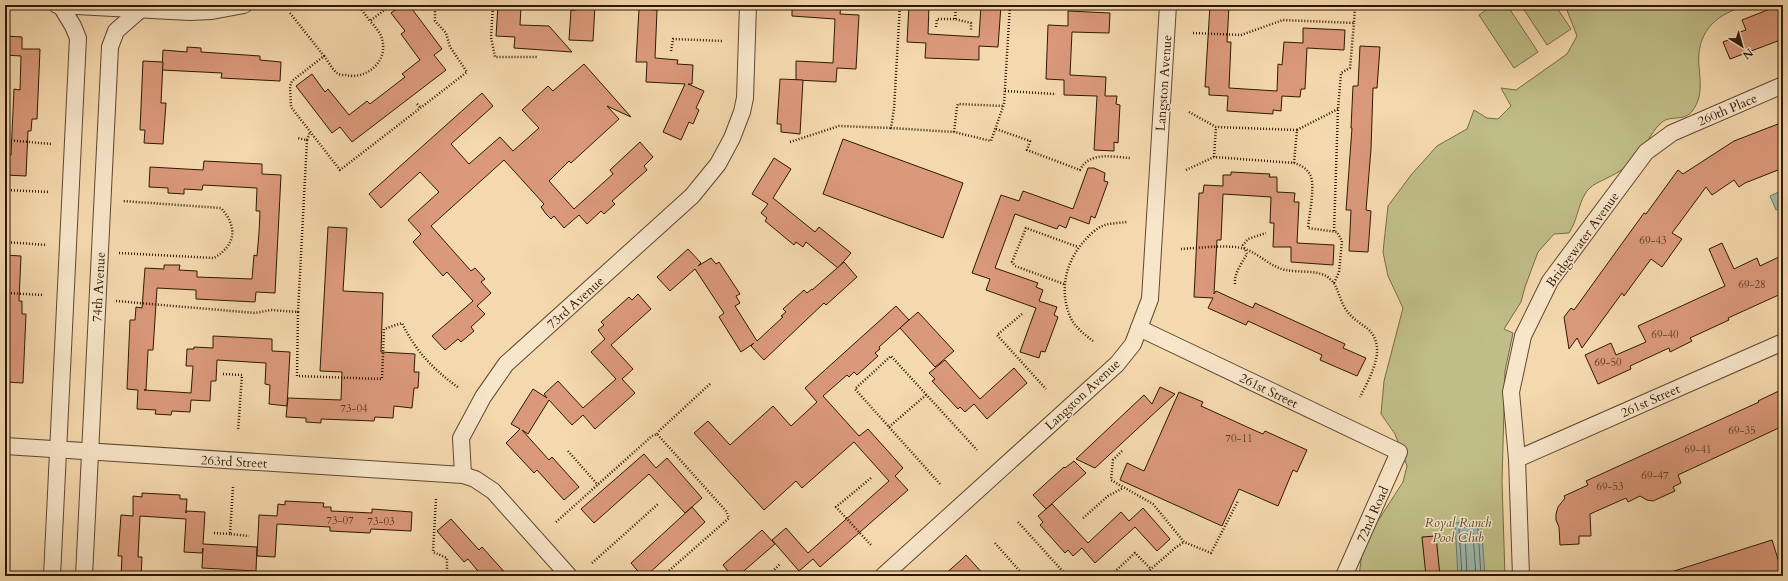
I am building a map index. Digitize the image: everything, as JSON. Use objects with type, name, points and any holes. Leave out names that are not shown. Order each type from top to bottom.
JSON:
[{"type":"street","points":[[59,5],[212,11],[244,5]]},
{"type":"street","points":[[52,576],[78,38],[73,26],[59,5]]},
{"type":"street","name":"73rd Avenue","points":[[463,475],[461,438],[483,397],[506,364],[692,196],[718,164],[737,128],[745,98],[748,5]]},
{"type":"street","name":"Langston Avenue","points":[[883,576],[1117,364],[1133,344],[1150,299],[1168,5]]},
{"type":"street","name":"74th Avenue","points":[[84,576],[110,47],[116,31],[141,9]]},
{"type":"street","name":"260th Place","points":[[1672,133],[1783,85]]},
{"type":"street","name":"Bridgewater Avenue","points":[[1521,576],[1517,458],[1511,392],[1523,336],[1550,281],[1646,152],[1672,133]]},
{"type":"street","name":"261st Street","points":[[1140,328],[1399,452]]},
{"type":"street","name":"261st Street","points":[[1517,458],[1783,342]]},
{"type":"street","name":"263rd Street","points":[[5,446],[463,475]]},
{"type":"street","name":"72nd Road","points":[[1344,576],[1399,452]]},
{"type":"street","points":[[463,475],[476,479],[493,491],[569,576]]},
{"type":"path","points":[[290,13],[338,74],[360,76],[369,72],[376,66],[384,46],[382,37],[358,5]]},
{"type":"path","points":[[370,21],[391,5]]},
{"type":"path","points":[[324,56],[297,76],[290,86],[291,107],[340,170],[467,72],[450,47],[446,33],[435,21],[435,5]]},
{"type":"path","points":[[493,5],[491,37],[495,56],[537,57]]},
{"type":"path","points":[[891,128],[894,109],[900,5]]},
{"type":"path","points":[[955,20],[956,5]]},
{"type":"path","points":[[790,142],[839,126],[954,132],[991,141],[1004,106],[1010,5]]},
{"type":"path","points":[[1334,232],[1338,109],[1341,74],[1350,68],[1356,5]]},
{"type":"path","points":[[936,27],[937,19],[955,20],[971,23],[971,30]]},
{"type":"path","points":[[1193,33],[1240,35],[1283,20],[1354,23]]},
{"type":"path","points":[[672,52],[673,38],[723,41]]},
{"type":"path","points":[[1005,91],[1056,94]]},
{"type":"path","points":[[417,104],[421,108]]},
{"type":"path","points":[[954,132],[956,107],[958,104],[1004,106]]},
{"type":"path","points":[[1189,112],[1216,127],[1297,130],[1338,109]]},
{"type":"path","points":[[1214,157],[1216,127]]},
{"type":"path","points":[[996,129],[1030,141],[1027,150],[1080,170],[1083,165],[1092,158],[1103,156],[1130,158]]},
{"type":"path","points":[[1294,163],[1297,130]]},
{"type":"path","points":[[310,132],[307,140],[298,312],[297,376],[382,379],[384,329],[402,323],[410,341],[420,353],[439,373],[459,388]]},
{"type":"path","points":[[297,138],[307,140]]},
{"type":"path","points":[[5,140],[52,144]]},
{"type":"path","points":[[1186,170],[1214,157],[1294,163],[1302,166],[1311,176],[1312,185],[1308,228],[1337,232],[1342,241],[1339,272],[1334,283]]},
{"type":"path","points":[[5,190],[50,192]]},
{"type":"path","points":[[119,253],[214,258],[223,252],[230,243],[233,232],[231,221],[221,208],[122,201]]},
{"type":"path","points":[[1093,341],[1079,329],[1069,315],[1064,284],[1066,273],[1078,247],[1096,230],[1105,225],[1127,222]]},
{"type":"path","points":[[1064,284],[1014,266],[1012,262],[1026,228],[1078,247]]},
{"type":"path","points":[[1235,284],[1234,279],[1236,273],[1247,254],[1243,245],[1248,239],[1266,233]]},
{"type":"path","points":[[5,242],[47,245]]},
{"type":"path","points":[[1181,249],[1244,248],[1271,264],[1285,270],[1319,274],[1329,278],[1334,283],[1347,311],[1370,331],[1375,338],[1377,357],[1373,370],[1360,397]]},
{"type":"path","points":[[5,293],[44,295]]},
{"type":"path","points":[[116,301],[255,312],[271,310],[298,312]]},
{"type":"path","points":[[1022,314],[997,335],[1046,389]]},
{"type":"path","points":[[940,484],[855,389],[890,356],[977,450]]},
{"type":"path","points":[[223,374],[242,375],[238,431]]},
{"type":"path","points":[[556,522],[652,436],[657,434],[711,383]]},
{"type":"path","points":[[889,427],[926,395]]},
{"type":"path","points":[[657,434],[726,511],[728,518],[663,576]]},
{"type":"path","points":[[568,451],[598,485]]},
{"type":"path","points":[[1122,451],[1113,460],[1111,480],[1153,504],[1184,542],[1211,553],[1238,501]]},
{"type":"path","points":[[871,478],[836,507],[871,545]]},
{"type":"path","points":[[230,534],[233,487]]},
{"type":"path","points":[[1083,518],[1108,496],[1123,487]]},
{"type":"path","points":[[436,499],[433,552],[447,558],[447,576]]},
{"type":"path","points":[[592,563],[658,504]]},
{"type":"path","points":[[1018,522],[1067,576]]},
{"type":"path","points":[[214,533],[249,536]]},
{"type":"path","points":[[1143,576],[1184,542]]},
{"type":"path","points":[[995,543],[1024,576]]},
{"type":"path","points":[[1110,576],[1135,553],[1151,569]]},
{"type":"path","points":[[768,576],[780,564]]},
{"type":"green space","points":[[1493,5],[1507,5],[1538,52],[1514,68],[1479,15]]},
{"type":"green space","points":[[1521,5],[1555,5],[1571,29],[1547,45]]},
{"type":"green space","name":"Royal Ranch Pool Club","points":[[1565,5],[1761,5],[1745,6],[1723,15],[1709,28],[1704,35],[1701,44],[1699,55],[1700,94],[1693,110],[1685,116],[1665,120],[1661,123],[1638,155],[1629,164],[1590,188],[1585,194],[1574,224],[1569,233],[1554,234],[1538,252],[1521,302],[1504,329],[1513,333],[1505,371],[1502,482],[1505,576],[1359,576],[1363,544],[1403,482],[1407,466],[1395,434],[1381,414],[1384,381],[1403,308],[1388,276],[1383,252],[1388,206],[1411,175],[1437,146],[1467,129],[1474,110],[1487,118],[1498,119],[1511,106],[1501,88],[1516,90],[1567,54],[1577,36]]},
{"type":"water","points":[[1783,190],[1783,207],[1776,210],[1770,196]]},
{"type":"water","points":[[1481,521],[1485,576],[1458,576],[1455,523]]},
{"type":"building","points":[[402,5],[409,5],[442,49],[434,55],[446,70],[352,142],[340,127],[332,133],[296,86],[312,74],[325,92],[328,89],[349,115],[367,101],[370,104],[405,77],[402,74],[420,60],[401,34],[405,31],[391,13]]},
{"type":"building","points":[[498,5],[517,5],[517,7],[521,7],[520,25],[549,26],[572,52],[514,48],[515,37],[496,36]]},
{"type":"building","points":[[576,5],[595,5],[593,41],[569,40],[571,10],[576,10]]},
{"type":"building","points":[[792,5],[841,5],[840,14],[859,15],[856,69],[837,68],[836,82],[796,80],[796,61],[833,63],[835,19],[792,16]]},
{"type":"building","points":[[909,5],[929,5],[928,34],[979,37],[981,5],[1001,5],[998,47],[979,46],[979,60],[925,58],[926,43],[907,42]]},
{"type":"building","points":[[1210,5],[1229,5],[1227,42],[1231,42],[1229,88],[1277,91],[1278,64],[1282,65],[1284,42],[1303,43],[1303,28],[1345,30],[1344,50],[1307,48],[1305,89],[1301,89],[1300,97],[1282,96],[1281,111],[1273,110],[1273,114],[1227,111],[1228,96],[1209,95],[1209,87],[1205,87]]},
{"type":"building","points":[[1783,5],[1783,39],[1730,59],[1723,42],[1738,36],[1737,33],[1746,30],[1742,20]]},
{"type":"building","points":[[639,9],[657,10],[655,58],[678,60],[677,64],[693,65],[692,84],[688,84],[704,91],[696,108],[699,110],[693,124],[689,122],[681,140],[663,132],[685,84],[646,82],[647,62],[636,62]]},
{"type":"building","points":[[1068,11],[1110,13],[1109,33],[1072,32],[1070,75],[1106,77],[1105,96],[1117,96],[1116,104],[1120,105],[1118,143],[1114,142],[1114,151],[1094,150],[1097,96],[1064,95],[1064,80],[1046,79],[1048,25],[1068,26]]},
{"type":"building","points":[[5,36],[22,37],[22,49],[40,49],[37,119],[32,119],[31,131],[28,131],[26,176],[5,175],[5,155],[11,155],[14,89],[20,90],[21,56],[5,55]]},
{"type":"building","points":[[1360,46],[1380,47],[1377,88],[1373,88],[1371,149],[1366,210],[1371,211],[1368,252],[1349,251],[1351,210],[1346,210],[1352,128],[1353,86],[1358,86]]},
{"type":"building","points":[[187,47],[201,48],[201,52],[260,56],[260,60],[281,62],[280,81],[221,78],[222,73],[162,70],[163,50],[187,52]]},
{"type":"building","points":[[143,61],[163,62],[161,103],[166,103],[163,144],[144,143],[145,130],[140,130]]},
{"type":"building","points":[[584,64],[631,117],[607,106],[619,119],[571,163],[569,161],[549,181],[574,209],[613,174],[610,170],[640,142],[653,157],[644,166],[647,170],[612,201],[615,204],[604,214],[601,211],[587,224],[579,215],[564,228],[554,216],[551,219],[546,214],[541,207],[544,204],[504,160],[431,226],[471,271],[475,268],[485,279],[481,282],[491,293],[477,306],[485,314],[471,327],[474,331],[461,342],[458,339],[445,350],[432,336],[473,301],[447,272],[443,276],[413,242],[421,234],[408,220],[439,192],[420,172],[381,208],[369,194],[482,93],[493,106],[451,144],[469,164],[500,137],[513,151],[539,128],[522,110],[548,86],[553,91]]},
{"type":"building","points":[[780,79],[803,80],[800,134],[781,132],[781,124],[777,124]]},
{"type":"building","points":[[1778,124],[1783,137],[1783,168],[1745,183],[1739,187],[1734,180],[1712,195],[1706,187],[1672,233],[1682,239],[1662,267],[1651,259],[1624,296],[1622,293],[1582,348],[1577,338],[1569,349],[1564,317],[1571,308],[1574,310],[1644,213],[1646,214],[1678,170],[1683,174],[1734,141]]},
{"type":"building","points":[[843,139],[963,183],[943,238],[823,194]]},
{"type":"building","points":[[774,158],[791,169],[773,198],[815,232],[819,227],[851,253],[838,268],[806,242],[803,247],[796,242],[794,245],[765,221],[767,218],[761,213],[768,204],[752,194]]},
{"type":"building","points":[[204,161],[262,164],[262,174],[281,175],[275,293],[256,292],[255,302],[196,299],[196,290],[157,288],[153,350],[148,350],[146,390],[144,390],[191,393],[193,366],[186,366],[187,349],[194,349],[194,347],[213,348],[213,336],[272,339],[272,351],[290,352],[287,406],[269,404],[270,385],[265,384],[266,363],[217,360],[216,381],[211,381],[210,401],[191,400],[190,412],[172,411],[171,415],[155,414],[156,410],[137,409],[138,390],[127,389],[130,320],[135,320],[136,307],[142,308],[145,268],[164,269],[164,265],[180,265],[179,270],[197,271],[197,277],[252,279],[254,255],[257,256],[259,233],[260,211],[256,211],[257,188],[203,185],[202,190],[184,189],[184,194],[168,193],[168,188],[149,187],[150,167],[203,170]]},
{"type":"building","points":[[1088,168],[1094,168],[1105,173],[1104,181],[1108,182],[1095,218],[1091,216],[1089,224],[1070,217],[1066,228],[1059,225],[1057,229],[1015,214],[995,268],[1038,283],[1036,287],[1043,290],[1039,301],[1057,307],[1054,315],[1058,317],[1045,352],[1041,351],[1039,358],[1020,352],[1036,308],[986,290],[990,279],[972,273],[1001,195],[1019,201],[1023,191],[1073,209]]},
{"type":"building","points":[[1231,172],[1270,174],[1269,177],[1277,177],[1277,192],[1295,193],[1294,202],[1299,202],[1297,243],[1334,245],[1333,265],[1291,262],[1291,247],[1273,247],[1274,223],[1270,223],[1271,197],[1223,194],[1221,240],[1217,240],[1214,294],[1216,291],[1253,308],[1255,303],[1345,344],[1343,348],[1366,358],[1357,376],[1320,360],[1322,355],[1248,321],[1246,325],[1208,308],[1213,298],[1194,297],[1199,193],[1203,193],[1204,185],[1223,186],[1223,175],[1231,175]]},
{"type":"building","points":[[328,227],[347,228],[343,291],[383,293],[381,352],[415,354],[414,372],[419,372],[418,388],[414,388],[412,408],[394,406],[393,418],[375,417],[374,421],[321,419],[321,423],[306,422],[306,418],[286,417],[288,398],[341,400],[342,372],[320,371]]},
{"type":"building","points":[[1722,243],[1734,269],[1757,258],[1760,266],[1783,255],[1783,293],[1728,318],[1729,320],[1690,338],[1692,341],[1670,352],[1669,348],[1630,366],[1631,369],[1598,384],[1585,355],[1611,343],[1616,355],[1646,342],[1638,326],[1725,286],[1709,249]]},
{"type":"building","points":[[688,249],[701,263],[698,266],[711,258],[716,264],[719,262],[740,294],[736,296],[740,303],[735,306],[757,341],[783,317],[781,316],[786,312],[783,309],[804,290],[807,293],[812,290],[844,262],[857,277],[826,305],[824,303],[764,360],[751,346],[754,343],[741,352],[719,317],[724,313],[695,269],[670,291],[657,277]]},
{"type":"building","points":[[5,255],[21,256],[19,301],[22,301],[22,314],[26,314],[23,383],[5,382]]},
{"type":"building","points":[[638,294],[651,309],[611,345],[633,369],[622,379],[635,393],[595,429],[583,415],[572,425],[549,400],[528,434],[522,430],[549,460],[552,457],[579,487],[564,500],[537,470],[534,473],[506,443],[520,429],[511,424],[533,389],[547,398],[544,394],[558,381],[583,408],[616,379],[591,352],[605,339],[598,330],[604,325],[601,322],[629,297],[632,300]]},
{"type":"building","points":[[896,306],[909,320],[879,347],[880,349],[875,353],[878,356],[857,375],[854,372],[849,377],[847,375],[823,396],[859,436],[868,429],[903,468],[895,476],[908,490],[820,567],[813,559],[799,571],[772,540],[786,528],[808,553],[889,481],[854,442],[802,488],[796,481],[764,510],[694,433],[708,421],[730,445],[773,406],[791,426],[817,402],[805,388]]},
{"type":"building","points":[[918,312],[954,351],[935,367],[900,328]]},
{"type":"building","points":[[945,360],[980,399],[1014,368],[1027,383],[987,419],[974,404],[965,412],[960,407],[958,409],[932,381],[935,379],[929,373]]},
{"type":"building","points":[[1160,387],[1175,394],[1095,468],[1076,459],[1144,395],[1152,404]]},
{"type":"building","points":[[1783,389],[1783,426],[1678,475],[1681,483],[1673,487],[1675,491],[1653,501],[1647,500],[1640,496],[1628,502],[1626,498],[1590,514],[1591,536],[1579,536],[1579,544],[1560,545],[1559,527],[1556,520],[1556,514],[1558,507],[1565,498],[1564,496],[1588,485],[1586,481],[1759,402],[1758,401]]},
{"type":"building","points":[[1179,392],[1203,402],[1201,406],[1256,431],[1263,434],[1265,431],[1307,450],[1297,472],[1293,470],[1278,506],[1239,489],[1222,526],[1120,480],[1127,463],[1144,471]]},
{"type":"building","points":[[644,454],[656,468],[667,458],[702,498],[685,513],[649,474],[594,523],[581,509]]},
{"type":"building","points":[[1074,461],[1086,473],[1046,509],[1033,495],[1064,467],[1065,468]]},
{"type":"building","points":[[142,493],[180,495],[180,499],[187,499],[186,511],[205,512],[203,544],[257,547],[256,571],[202,568],[203,548],[202,553],[184,552],[186,519],[140,516],[138,557],[142,557],[141,576],[121,576],[122,556],[118,556],[121,515],[133,516],[133,496],[142,497]]},
{"type":"building","points":[[285,501],[324,503],[323,507],[331,507],[331,511],[372,513],[372,509],[412,512],[411,531],[371,529],[370,533],[330,531],[330,527],[277,524],[275,557],[257,556],[259,515],[277,516],[278,504],[285,505]]},
{"type":"building","points":[[1052,504],[1088,543],[1121,512],[1129,521],[1143,508],[1170,539],[1157,551],[1135,527],[1095,563],[1082,548],[1073,556],[1068,550],[1065,553],[1040,525],[1043,522],[1038,516]]},
{"type":"building","points":[[692,507],[705,522],[646,576],[642,576],[631,563]]},
{"type":"building","points":[[451,519],[479,550],[482,547],[508,576],[482,576],[468,559],[464,562],[437,531]]},
{"type":"building","points":[[762,530],[775,544],[738,576],[732,576],[723,565]]},
{"type":"building","points":[[1436,536],[1440,576],[1426,576],[1422,537]]},
{"type":"building","points":[[1772,540],[1782,572],[1768,576],[1672,576],[1671,572]]},
{"type":"building","points":[[966,555],[985,576],[943,576],[961,560]]}]
